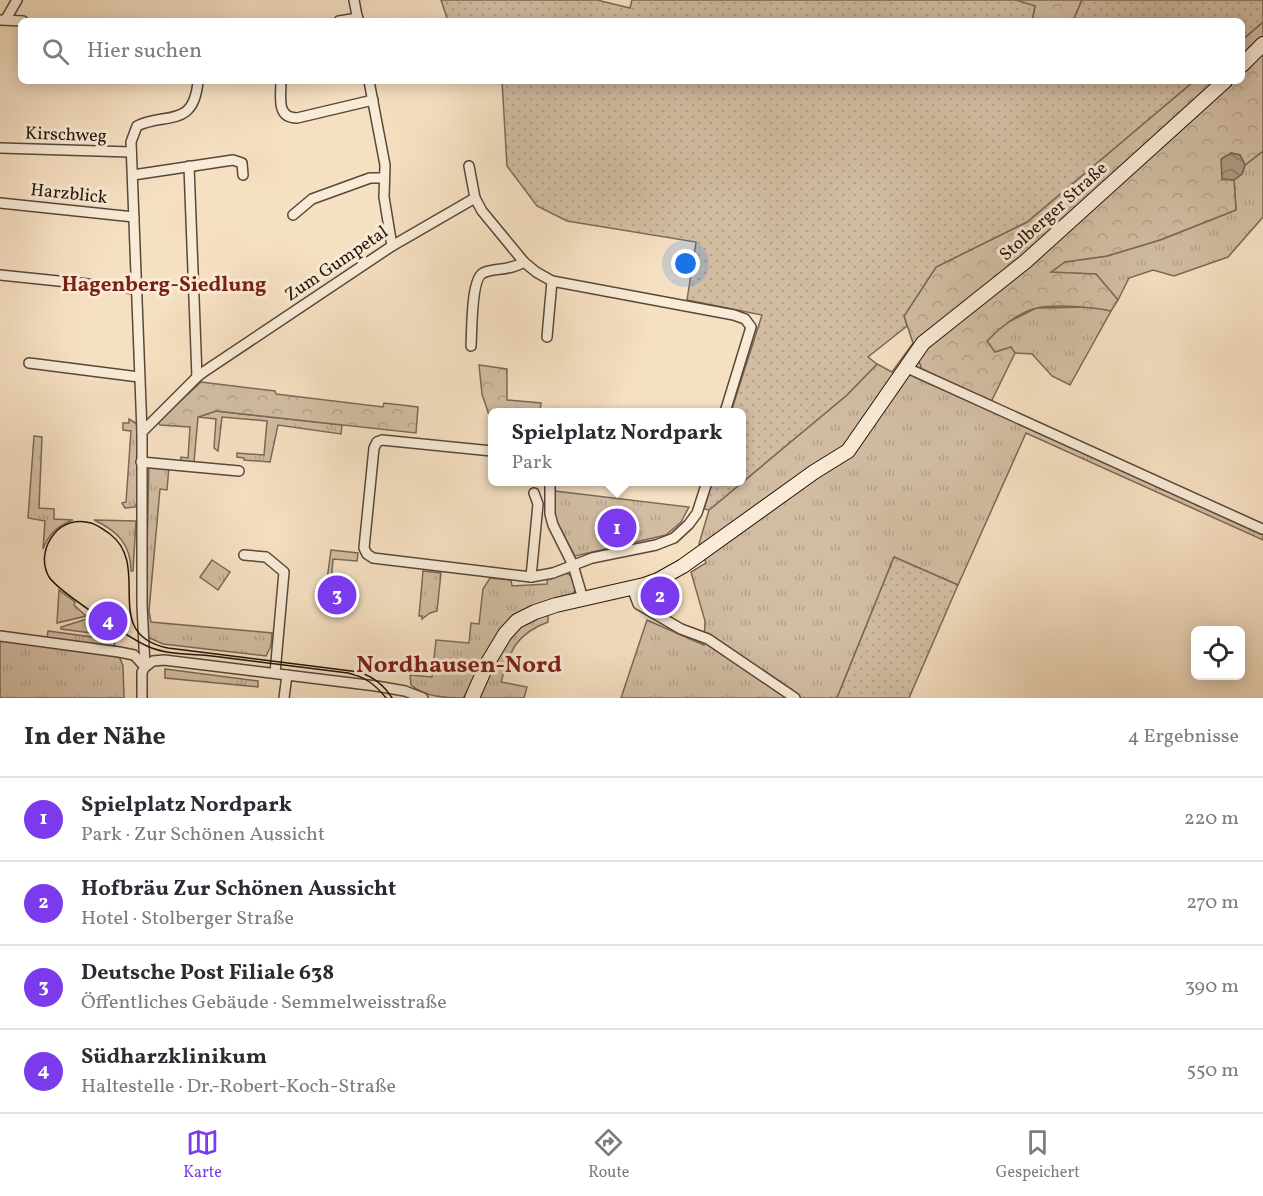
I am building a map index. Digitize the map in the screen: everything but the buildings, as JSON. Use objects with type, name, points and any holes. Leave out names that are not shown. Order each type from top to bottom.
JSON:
[{"type":"main road","points":[[1245,62],[1263,44]]},
{"type":"main road","name":"Stolberger Straße","points":[[472,698],[505,633],[517,621],[535,612],[658,580],[683,566],[814,472],[848,451],[923,343],[1025,262],[1222,84]]},
{"type":"street","points":[[3,20],[17,0]]},
{"type":"street","points":[[354,0],[358,18]]},
{"type":"street","points":[[3,20],[18,21]]},
{"type":"street","points":[[145,667],[142,643],[142,432],[131,152],[133,132],[137,126],[144,122],[178,117],[195,100],[198,84]]},
{"type":"street","points":[[280,84],[282,110],[289,118],[373,100]]},
{"type":"street","points":[[370,84],[385,165],[384,197],[392,246]]},
{"type":"street","name":"Kirschweg","points":[[0,148],[131,152]]},
{"type":"street","points":[[133,175],[239,160],[242,163],[243,176]]},
{"type":"street","points":[[189,166],[197,377]]},
{"type":"street","points":[[469,166],[475,198],[482,211],[524,262],[552,281],[745,319],[751,327],[726,408]]},
{"type":"street","points":[[293,215],[312,199],[370,178],[384,178]]},
{"type":"street","name":"Zum Gumpetal","points":[[142,432],[197,377],[392,246],[475,198]]},
{"type":"street","name":"Harzblick","points":[[0,202],[134,217]]},
{"type":"street","points":[[471,346],[475,287],[478,277],[485,272],[513,269],[524,262]]},
{"type":"street","points":[[0,274],[136,289]]},
{"type":"street","points":[[547,337],[552,281]]},
{"type":"street","points":[[29,363],[139,377]]},
{"type":"street","points":[[905,367],[1262,529]]},
{"type":"street","points":[[488,451],[382,440],[377,442],[374,448],[364,548],[367,554],[374,558],[531,577],[553,573],[592,558],[656,545],[674,538],[697,513],[706,486]]},
{"type":"street","points":[[141,462],[239,471]]},
{"type":"street","points":[[550,486],[550,514],[553,525],[573,565],[583,599]]},
{"type":"street","points":[[531,577],[538,504],[534,493]]},
{"type":"street","points":[[244,555],[266,557],[284,572],[275,674]]},
{"type":"street","points":[[632,588],[638,604],[681,629],[708,639],[795,698]]},
{"type":"street","points":[[0,636],[134,655],[145,667]]},
{"type":"street","points":[[142,698],[142,672],[153,661],[164,660],[376,686],[405,691],[423,698]]},
{"type":"street","points":[[284,698],[286,675]]},
{"type":"green space","points":[[441,0],[597,0],[630,8],[632,0],[1016,0],[1035,6],[1033,18],[447,18]]},
{"type":"green space","points":[[1019,0],[1082,0],[1074,18],[1033,18],[1035,6],[1017,2]]},
{"type":"green space","points":[[1082,0],[1263,0],[1263,22],[1245,37],[1245,18],[1074,18]]},
{"type":"green space","points":[[1263,22],[1263,151],[1245,165],[1240,155],[1231,153],[1222,179],[1234,180],[1236,210],[1160,240],[1107,256],[1065,262],[1051,272],[1096,274],[1118,300],[1111,311],[1074,306],[1037,308],[1023,313],[1003,326],[987,341],[995,352],[1011,347],[1015,353],[991,402],[922,370],[904,316],[936,267],[1027,222],[1190,84],[1245,84],[1245,37]]},
{"type":"green space","points":[[502,84],[1190,84],[1027,222],[936,267],[904,316],[907,326],[868,357],[877,364],[847,395],[746,479],[746,408],[732,408],[762,315],[687,300],[696,242],[567,221],[537,206],[507,166]]},
{"type":"green space","points":[[1263,151],[1263,217],[1228,257],[1174,276],[1153,270],[1129,278],[1118,300],[1096,274],[1050,273],[1065,262],[1107,256],[1160,240],[1236,210],[1234,180],[1242,174],[1245,165]]},
{"type":"green space","points":[[1094,307],[1111,311],[1070,385],[1052,376],[1032,354],[1015,353],[1011,348],[995,353],[987,341],[1001,326],[1036,308]]},
{"type":"green space","points":[[913,343],[923,370],[1263,526],[1263,540],[1026,433],[958,585],[894,557],[837,698],[621,698],[647,620],[704,645],[705,621],[691,572],[706,563],[699,544],[709,510],[738,486],[746,486],[746,479],[847,395],[877,364],[892,372]]},
{"type":"green space","points":[[479,365],[507,369],[507,400],[541,403],[540,408],[488,408],[488,412],[482,394]]},
{"type":"green space","points":[[201,382],[383,407],[384,403],[418,407],[416,433],[216,411],[198,417],[194,462],[181,461],[181,457],[188,458],[190,427],[160,425],[158,422]]},
{"type":"green space","points":[[216,411],[342,425],[341,434],[278,425],[270,462],[244,460],[244,458],[237,457],[237,453],[264,455],[267,421],[222,417],[218,451],[214,448],[216,419],[198,417]]},
{"type":"green space","points":[[129,419],[137,424],[137,502],[135,507],[125,508],[122,503],[126,502],[131,431],[123,430],[123,423],[129,423]]},
{"type":"green space","points":[[34,436],[42,437],[39,508],[54,509],[54,519],[73,520],[55,531],[43,549],[45,521],[28,518]]},
{"type":"green space","points":[[149,465],[169,467],[167,490],[160,489],[149,611],[151,622],[272,633],[271,646],[266,656],[163,644],[145,636]]},
{"type":"green space","points":[[711,486],[738,486],[709,510],[704,509]]},
{"type":"green space","points":[[555,491],[689,507],[681,522],[666,535],[575,556],[554,517]]},
{"type":"green space","points":[[94,520],[136,521],[133,571],[131,571],[126,546],[110,529]]},
{"type":"green space","points":[[331,550],[358,553],[357,561],[333,559],[330,595],[333,596],[332,610],[323,609]]},
{"type":"green space","points":[[894,557],[958,585],[909,698],[837,698]]},
{"type":"green space","points":[[212,560],[230,572],[218,590],[200,577]]},
{"type":"green space","points":[[423,571],[441,573],[437,611],[422,619],[422,616],[419,616]]},
{"type":"green space","points":[[561,573],[574,578],[576,585],[570,597],[523,612],[463,698],[429,694],[411,685],[410,675],[432,677],[436,640],[469,643],[471,623],[479,624],[483,589],[490,578],[511,580],[512,586],[547,584],[548,576]]},
{"type":"green space","points":[[59,590],[75,602],[74,605],[86,616],[57,623]]},
{"type":"green space","points":[[548,613],[548,622],[528,632],[516,644],[501,682],[527,687],[524,698],[479,698],[498,652],[520,626]]},
{"type":"green space","points":[[90,618],[114,636],[61,629],[61,627]]},
{"type":"green space","points":[[48,631],[114,640],[115,647],[47,638]]},
{"type":"green space","points":[[0,640],[119,656],[123,666],[124,698],[0,698]]},
{"type":"green space","points":[[165,669],[258,681],[258,687],[165,678]]},
{"type":"water","points":[[1231,153],[1240,155],[1245,165],[1242,174],[1234,180],[1222,179],[1221,159]]},
{"type":"tram line","points":[[386,698],[369,682],[348,673],[172,653],[149,647],[96,615],[55,584],[49,577],[45,566],[48,544],[58,530],[76,522],[94,524],[110,534],[122,548],[128,564],[131,614],[136,629],[147,640],[168,648],[359,672],[378,682],[392,698]]},
{"type":"place","name":"Spielplatz Nordpark","points":[[617,528]]},
{"type":"place","name":"Deutsche Post Filiale 638","points":[[337,595]]},
{"type":"place","name":"Hofbräu Zur Schönen Aussicht","points":[[660,596]]},
{"type":"place","name":"Südharzklinikum","points":[[108,621]]},
{"type":"district","name":"Hagenberg-Siedlung","points":[[164,284]]},
{"type":"district","name":"Nordhausen-Nord","points":[[459,664]]}]
